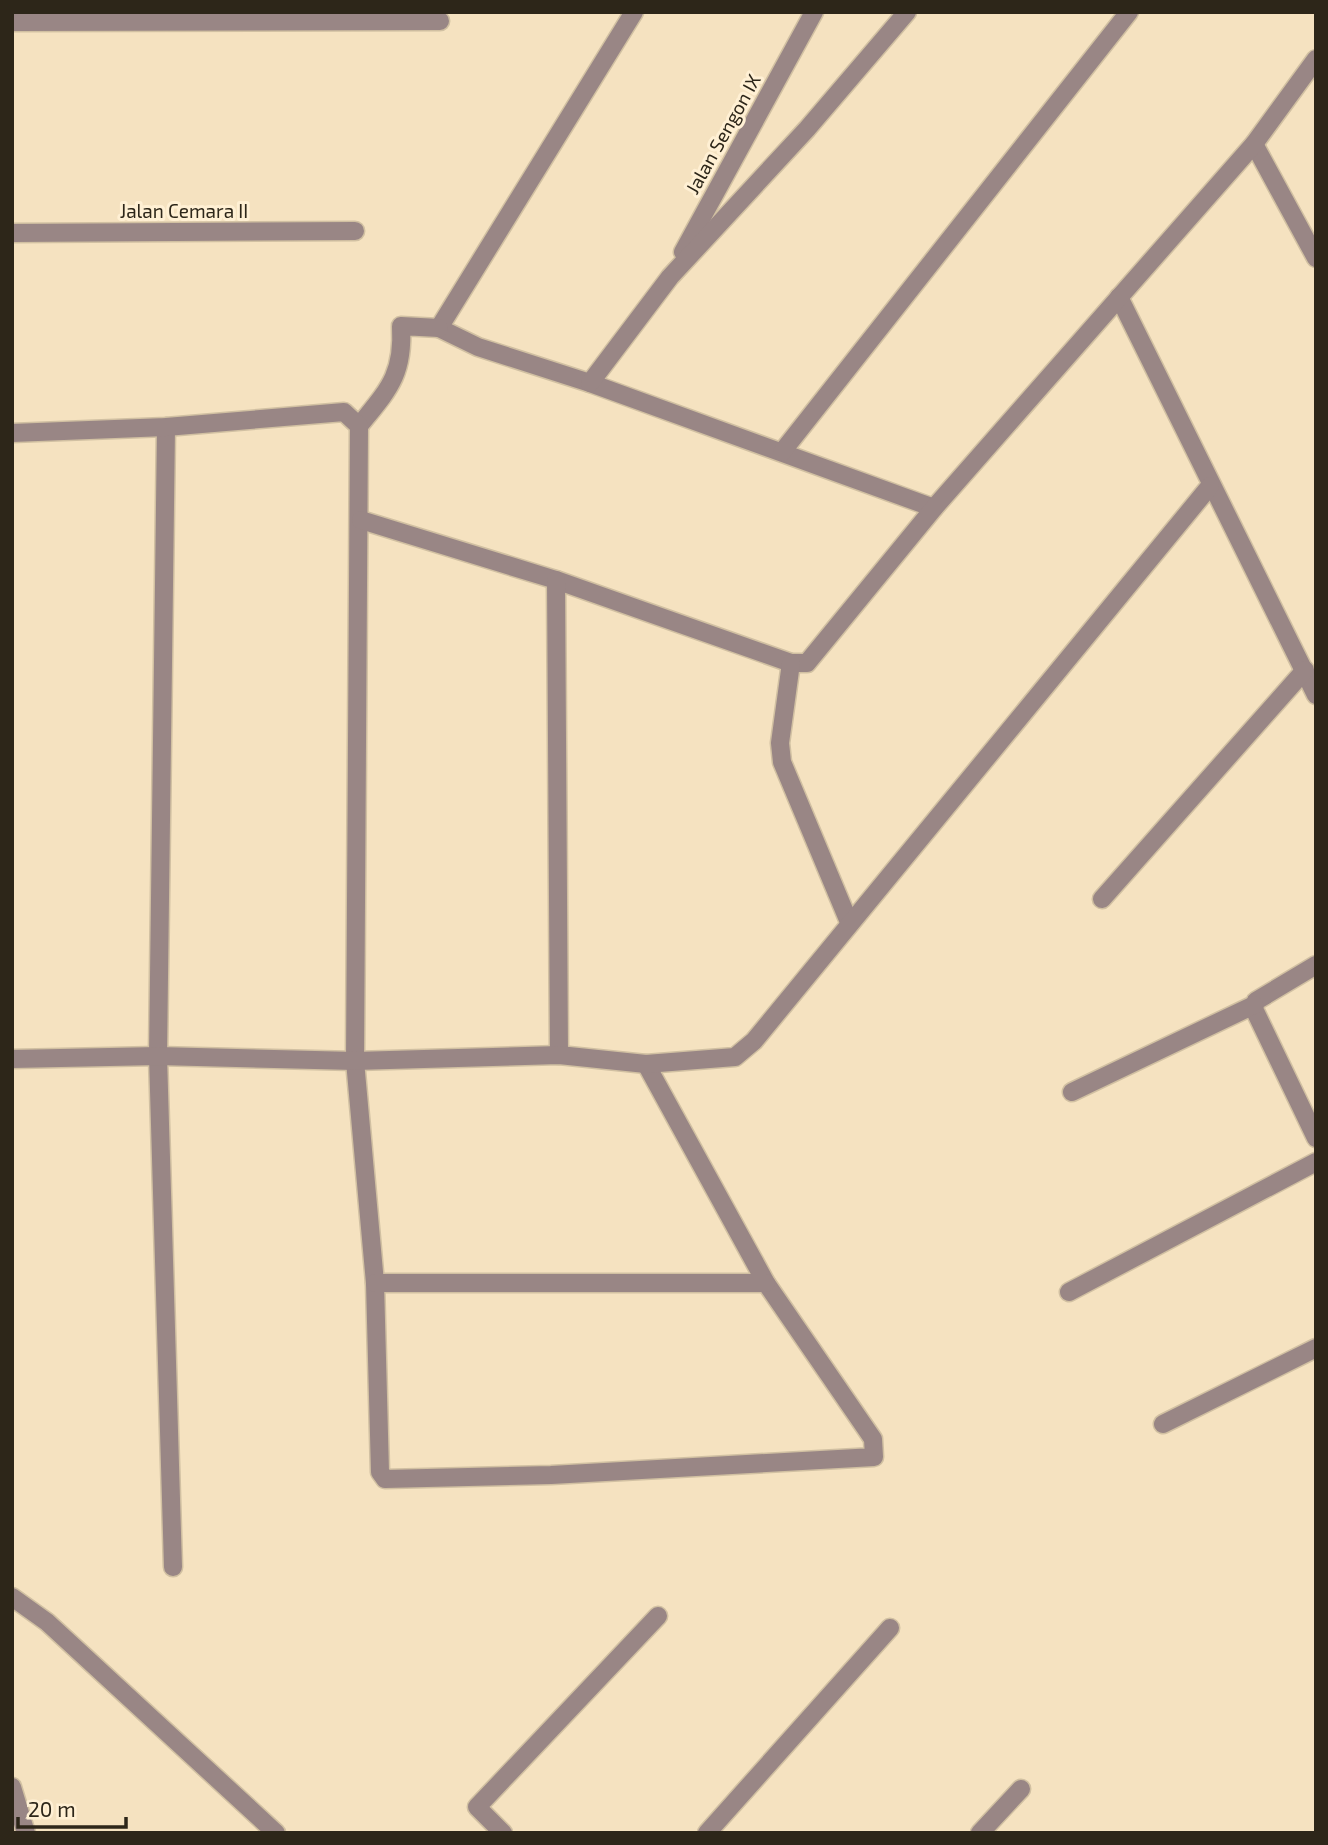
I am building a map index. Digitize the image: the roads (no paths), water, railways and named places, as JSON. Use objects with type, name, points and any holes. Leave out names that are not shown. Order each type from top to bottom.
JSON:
[{"type":"street","points":[[439,328],[634,12]]},
{"type":"street","name":"Jalan Sengon IX","points":[[670,277],[814,12]]},
{"type":"street","points":[[590,383],[670,277],[807,129],[907,12]]},
{"type":"street","points":[[782,452],[1129,12]]},
{"type":"street","points":[[12,22],[440,21]]},
{"type":"street","points":[[360,520],[556,580],[791,663],[807,663],[934,508],[1254,144],[1316,59]]},
{"type":"street","points":[[1254,144],[1316,258]]},
{"type":"street","name":"Jalan Cemara II","points":[[12,233],[355,231]]},
{"type":"street","points":[[1119,297],[1210,486],[1316,695]]},
{"type":"street","points":[[646,1064],[766,1283],[873,1439],[873,1457],[551,1475],[385,1479],[380,1472],[375,1283],[355,1060],[359,426],[394,381],[403,348],[401,326],[439,328],[478,347],[590,383],[934,508]]},
{"type":"street","points":[[12,433],[166,428],[344,412],[359,426]]},
{"type":"street","points":[[166,428],[158,1056],[173,1567]]},
{"type":"street","points":[[12,1059],[158,1056],[355,1060],[559,1055],[646,1064],[734,1057],[754,1041],[849,922],[1210,486]]},
{"type":"street","points":[[556,580],[559,1055]]},
{"type":"street","points":[[791,663],[780,743],[782,762],[849,922]]},
{"type":"street","points":[[1102,900],[1305,670]]},
{"type":"street","points":[[1072,1092],[1254,1005],[1256,1001],[1316,965]]},
{"type":"street","points":[[1254,1005],[1255,1013],[1316,1138]]},
{"type":"street","points":[[1069,1292],[1316,1162]]},
{"type":"street","points":[[375,1283],[766,1283]]},
{"type":"street","points":[[1163,1424],[1316,1348]]},
{"type":"street","points":[[12,1597],[47,1622],[276,1833]]},
{"type":"street","points":[[503,1833],[477,1807],[658,1616]]},
{"type":"street","points":[[706,1833],[890,1628]]},
{"type":"street","points":[[12,1787],[26,1833]]},
{"type":"street","points":[[980,1833],[1021,1789]]}]
